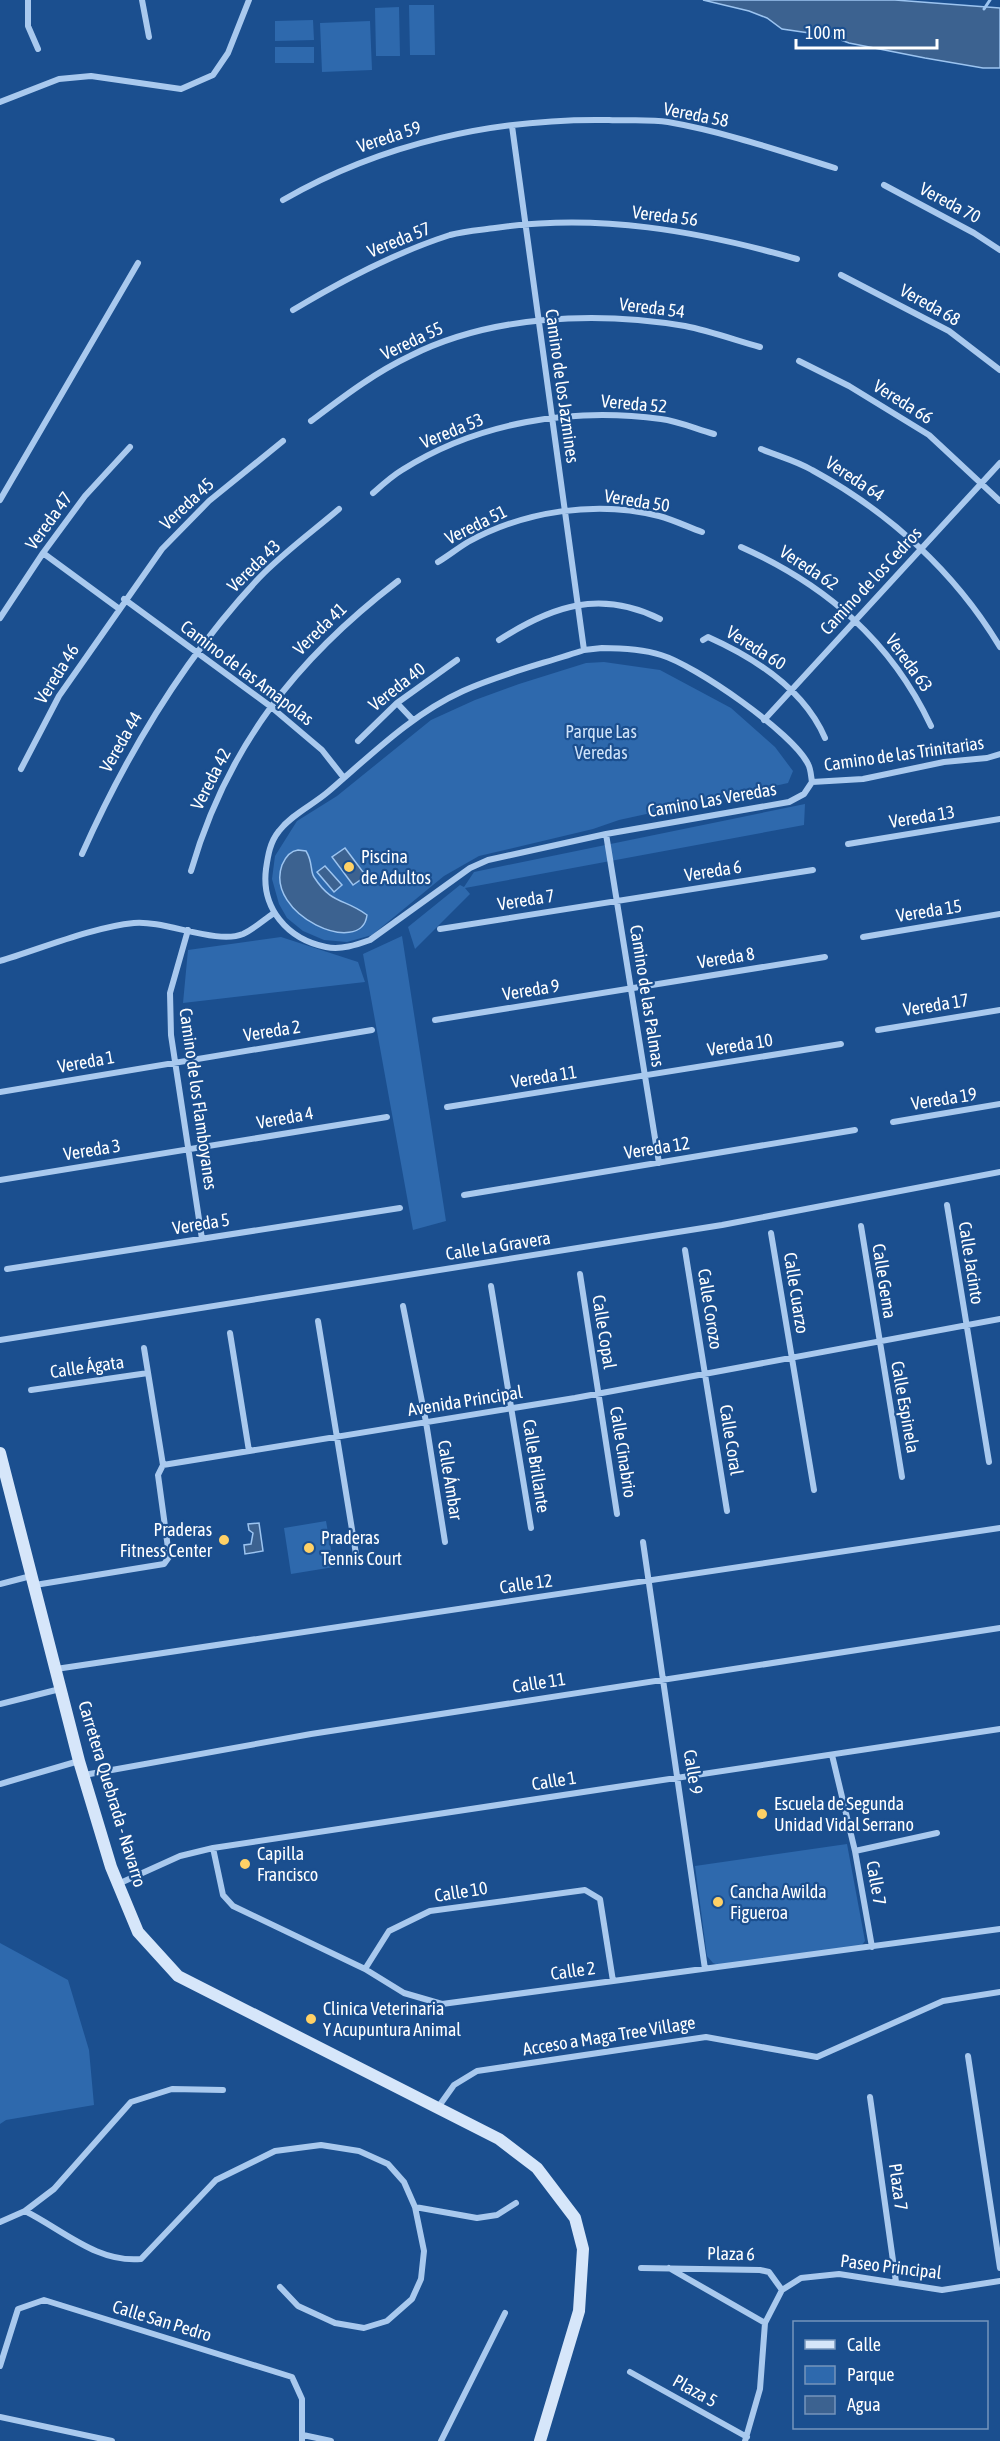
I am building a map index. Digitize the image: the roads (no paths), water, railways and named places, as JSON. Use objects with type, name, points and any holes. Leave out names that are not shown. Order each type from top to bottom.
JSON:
[{"type":"street","points":[[28,0],[28,26],[38,49]]},
{"type":"street","points":[[142,0],[149,37]]},
{"type":"street","points":[[0,102],[58,79],[91,76],[181,89],[213,75],[228,53],[249,0]]},
{"type":"street","name":"Vereda 58","points":[[512,126],[562,119],[667,121],[747,141],[835,168]]},
{"type":"street","name":"Vereda 59","points":[[283,200],[317,180],[370,158],[435,138],[512,126]]},
{"type":"street","name":"Camino de los Jazmines","points":[[512,126],[584,650]]},
{"type":"street","name":"Vereda 70","points":[[884,185],[974,233],[1000,250]]},
{"type":"street","name":"Vereda 56","points":[[525,224],[602,224],[669,229],[730,240],[797,259]]},
{"type":"street","name":"Vereda 57","points":[[294,310],[375,264],[441,239],[452,235],[525,224]]},
{"type":"street","points":[[0,500],[138,263]]},
{"type":"street","name":"Vereda 68","points":[[841,275],[949,331],[1000,370]]},
{"type":"street","name":"Vereda 54","points":[[538,322],[573,317],[630,318],[687,327],[760,347]]},
{"type":"street","name":"Vereda 55","points":[[311,421],[359,385],[410,355],[472,331],[538,322]]},
{"type":"street","name":"Vereda 66","points":[[800,361],[849,386],[929,435],[1000,501]]},
{"type":"street","name":"Vereda 52","points":[[551,416],[609,414],[663,419],[714,434]]},
{"type":"street","name":"Vereda 53","points":[[373,493],[401,470],[443,449],[488,431],[551,416]]},
{"type":"street","name":"Vereda 45","points":[[124,599],[162,549],[209,501],[282,441]]},
{"type":"street","name":"Vereda 47","points":[[0,618],[43,553],[85,496],[130,447]]},
{"type":"street","name":"Vereda 64","points":[[761,449],[811,468],[867,503],[896,525],[951,579],[1000,647]]},
{"type":"street","name":"Camino de los Cedros","points":[[764,720],[1000,463]]},
{"type":"street","name":"Vereda 43","points":[[196,652],[261,576],[339,509]]},
{"type":"street","name":"Vereda 50","points":[[565,512],[586,509],[619,509],[660,516],[702,532]]},
{"type":"street","name":"Vereda 51","points":[[438,562],[468,542],[512,522],[565,512]]},
{"type":"street","name":"Vereda 62","points":[[741,547],[790,571],[856,620]]},
{"type":"street","points":[[43,553],[118,608]]},
{"type":"street","name":"Vereda 41","points":[[270,706],[312,655],[369,603],[398,581]]},
{"type":"street","name":"Vereda 46","points":[[21,769],[59,696],[124,599]]},
{"type":"street","name":"Camino de las Amapolas","points":[[124,599],[270,706],[322,750],[344,778]]},
{"type":"street","points":[[499,640],[532,619],[577,605],[599,603],[642,610],[660,619]]},
{"type":"street","name":"Vereda 63","points":[[856,620],[883,649],[906,680],[931,726]]},
{"type":"street","name":"Vereda 60","points":[[703,640],[708,637],[742,654],[768,670],[791,690]]},
{"type":"street","name":"Camino Las Veredas","points":[[627,648],[663,656],[716,683],[792,745],[809,765],[812,782],[804,794],[789,802],[606,834],[488,860],[470,868],[370,940],[352,947],[327,947],[307,941],[290,931],[274,913],[267,900],[265,880],[268,850],[278,831],[292,818],[320,799],[413,720],[464,690],[584,650],[627,648]]},
{"type":"street","name":"Vereda 44","points":[[82,854],[106,799],[148,723],[196,652]]},
{"type":"street","name":"Vereda 40","points":[[358,741],[397,703],[457,660]]},
{"type":"street","points":[[791,690],[810,713],[825,738]]},
{"type":"street","points":[[397,703],[413,720]]},
{"type":"street","name":"Vereda 42","points":[[190,871],[203,829],[229,770],[270,706]]},
{"type":"street","name":"Camino de las Trinitarias","points":[[812,782],[863,779],[944,762],[987,758],[1000,754]]},
{"type":"street","name":"Vereda 13","points":[[848,844],[1000,819]]},
{"type":"street","name":"Camino de las Palmas","points":[[606,834],[659,1163]]},
{"type":"street","name":"Vereda 6","points":[[617,901],[813,870]]},
{"type":"street","name":"Vereda 7","points":[[440,929],[617,901]]},
{"type":"street","points":[[0,961],[106,928],[136,923],[188,930],[211,936],[242,934],[274,913]]},
{"type":"street","name":"Vereda 15","points":[[862,937],[1000,914]]},
{"type":"street","name":"Camino de los Flamboyanes","points":[[188,930],[170,993],[171,1035],[177,1062],[202,1239]]},
{"type":"street","name":"Vereda 8","points":[[631,988],[825,957]]},
{"type":"street","name":"Vereda 9","points":[[435,1020],[631,988]]},
{"type":"street","name":"Vereda 17","points":[[878,1030],[1000,1010]]},
{"type":"street","name":"Vereda 2","points":[[177,1062],[372,1030]]},
{"type":"street","name":"Vereda 10","points":[[645,1075],[840,1044]]},
{"type":"street","name":"Vereda 1","points":[[0,1092],[177,1062]]},
{"type":"street","name":"Vereda 11","points":[[447,1107],[645,1075]]},
{"type":"street","name":"Vereda 19","points":[[893,1122],[1000,1104]]},
{"type":"street","name":"Vereda 4","points":[[189,1150],[387,1117]]},
{"type":"street","name":"Vereda 12","points":[[464,1195],[855,1130]]},
{"type":"street","name":"Vereda 3","points":[[0,1180],[189,1150]]},
{"type":"street","name":"Calle La Gravera","points":[[0,1340],[711,1227],[1000,1172]]},
{"type":"street","name":"Calle Jacinto","points":[[947,1205],[989,1462]]},
{"type":"street","name":"Vereda 5","points":[[7,1269],[400,1208]]},
{"type":"street","name":"Calle Gema","points":[[861,1226],[878,1341]]},
{"type":"street","name":"Calle Cuarzo","points":[[771,1233],[814,1490]]},
{"type":"street","name":"Calle Corozo","points":[[685,1250],[705,1374]]},
{"type":"street","name":"Calle Copal","points":[[580,1274],[598,1394]]},
{"type":"street","name":"Calle Brillante","points":[[491,1286],[531,1528]]},
{"type":"street","name":"Calle Ámbar","points":[[403,1306],[426,1422],[444,1542]]},
{"type":"street","name":"Avenida Principal","points":[[163,1465],[598,1394],[1000,1319]]},
{"type":"street","points":[[318,1321],[357,1554]]},
{"type":"street","points":[[230,1332],[249,1451]]},
{"type":"street","name":"Calle Espinela","points":[[878,1341],[902,1477]]},
{"type":"street","points":[[0,1584],[164,1564],[168,1557],[168,1548],[158,1475],[163,1465],[144,1348]]},
{"type":"street","name":"Calle Ágata","points":[[31,1390],[148,1373]]},
{"type":"street","name":"Calle Coral","points":[[705,1374],[727,1511]]},
{"type":"street","name":"Calle Cinabrio","points":[[598,1394],[617,1514]]},
{"type":"street","name":"Carretera Quebrada - Navarro","points":[[0,1453],[5,1492],[34,1580],[79,1761],[111,1867],[138,1932],[178,1976],[439,2106],[499,2139],[537,2168],[575,2218],[583,2248],[579,2311],[540,2441]]},
{"type":"street","name":"Calle 12","points":[[56,1669],[1000,1528]]},
{"type":"street","name":"Calle 9","points":[[644,1542],[705,1969]]},
{"type":"street","name":"Calle 11","points":[[84,1775],[311,1734],[1000,1628]]},
{"type":"street","points":[[0,1704],[61,1689]]},
{"type":"street","name":"Calle 1","points":[[118,1884],[180,1856],[213,1848],[1000,1729]]},
{"type":"street","name":"Calle 7","points":[[832,1755],[855,1851],[872,1947]]},
{"type":"street","points":[[0,1784],[79,1761]]},
{"type":"street","points":[[855,1851],[937,1833]]},
{"type":"street","name":"Calle 2","points":[[213,1848],[223,1895],[233,1906],[365,1969],[404,1993],[442,2004],[1000,1929]]},
{"type":"street","name":"Calle 10","points":[[365,1969],[389,1931],[430,1911],[585,1890],[600,1899],[613,1981]]},
{"type":"street","name":"Acceso a Maga Tree Village","points":[[439,2106],[454,2085],[477,2071],[706,2037],[818,2057],[943,2001],[1000,1992]]},
{"type":"street","points":[[968,2056],[1000,2268]]},
{"type":"street","points":[[0,2222],[25,2211],[54,2189],[131,2102],[172,2089],[224,2090]]},
{"type":"street","name":"Plaza 7","points":[[870,2097],[896,2282]]},
{"type":"street","points":[[25,2211],[48,2222],[97,2253],[124,2261],[141,2259],[216,2180],[275,2151],[321,2145],[359,2151],[388,2164],[404,2182],[416,2207],[424,2251],[421,2279],[412,2299],[387,2321],[364,2328],[335,2323],[298,2306],[280,2287]]},
{"type":"street","points":[[416,2207],[477,2218],[497,2216],[516,2203]]},
{"type":"street","name":"Plaza 6","points":[[641,2268],[760,2270],[769,2272],[782,2290]]},
{"type":"street","name":"Plaza 6","points":[[669,2268],[765,2323]]},
{"type":"street","name":"Paseo Principal","points":[[782,2290],[797,2280],[838,2274],[942,2290],[1000,2281]]},
{"type":"street","points":[[746,2439],[760,2389],[765,2323],[782,2290]]},
{"type":"street","name":"Calle San Pedro","points":[[0,2366],[18,2309],[44,2300],[292,2377],[302,2399],[303,2438]]},
{"type":"street","points":[[441,2441],[505,2313]]},
{"type":"street","name":"Plaza 5","points":[[630,2372],[746,2439]]},
{"type":"street","points":[[0,2417],[112,2441]]},
{"type":"street","points":[[303,2438],[331,2441]]},
{"type":"water","points":[[703,0],[895,0],[1000,8],[1000,68],[983,68],[925,58],[849,43],[830,36],[782,29],[767,18],[749,11]]},
{"type":"water","name":"Piscina de Adultos","points":[[345,848],[366,876],[353,885],[332,857]]},
{"type":"water","points":[[298,850],[306,851],[313,875],[327,892],[367,915],[361,927],[349,932],[333,931],[316,925],[300,914],[287,900],[280,883],[282,865],[290,853]]},
{"type":"water","points":[[325,866],[342,885],[334,892],[317,872]]},
{"type":"water","points":[[259,1523],[263,1551],[245,1554],[244,1545],[251,1544],[253,1533],[249,1530],[248,1524]]},
{"type":"waterway","points":[[984,9],[990,0]]},
{"type":"place","name":"Piscina de Adultos","points":[[349,867]]},
{"type":"place","name":"Praderas Fitness Center","points":[[224,1540]]},
{"type":"place","name":"Praderas Tennis Court","points":[[309,1548]]},
{"type":"place","name":"Escuela de Segunda Unidad Vidal Serrano","points":[[762,1814]]},
{"type":"place","name":"Capilla Francisco","points":[[245,1864]]},
{"type":"place","name":"Cancha Awilda Figueroa","points":[[718,1902]]},
{"type":"place","name":"Clinica Veterinaria Y Acupuntura Animal","points":[[311,2019]]},
{"type":"park label","name":"Parque Las Veredas","points":[[601,742]]}]
